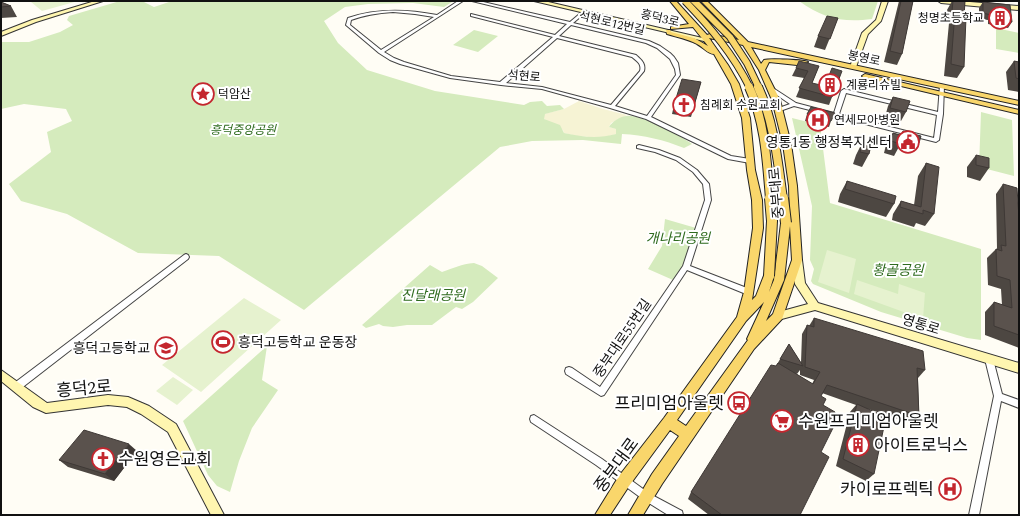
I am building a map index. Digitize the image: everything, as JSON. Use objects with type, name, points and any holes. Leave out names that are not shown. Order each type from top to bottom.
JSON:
[{"type":"main road","name":"중부대로","points":[[674,1],[706,37],[725,64],[735,84],[746,118],[750,162],[757,200],[758,228],[749,292],[742,318]]},
{"type":"main road","name":"중부대로","points":[[602,515],[624,481],[669,422],[742,318],[761,298],[769,276],[772,220],[766,162],[754,98],[740,68],[713,30],[685,1]]},
{"type":"main road","name":"중부대로","points":[[694,1],[730,37],[747,63],[764,97],[776,149],[786,223],[779,280],[750,346]]},
{"type":"main road","name":"중부대로","points":[[635,515],[750,346],[778,316],[797,260],[793,186],[787,144],[771,89],[762,70],[747,46],[704,1]]},
{"type":"main road","points":[[691,20],[692,24],[690,26],[670,29],[670,33],[706,45],[725,64]]},
{"type":"main road","points":[[723,20],[749,39],[819,57],[824,61]]},
{"type":"main road","name":"봉영로","points":[[706,37],[804,59],[942,95],[1019,112]]},
{"type":"main road","name":"봉영로","points":[[747,46],[774,55],[824,61],[1019,103]]},
{"type":"main road","points":[[762,70],[766,61],[769,60],[797,63],[804,59]]},
{"type":"main road","points":[[669,422],[688,435]]},
{"type":"street","points":[[1,34],[34,21],[100,1]]},
{"type":"street","points":[[382,52],[461,1]]},
{"type":"street","name":"석현로12번길","points":[[474,1],[647,42],[660,47],[671,56],[676,64],[678,76],[648,118]]},
{"type":"street","name":"흥덕3로","points":[[537,1],[670,29]]},
{"type":"street","name":"흥덕3로","points":[[553,1],[706,37]]},
{"type":"street","points":[[853,67],[865,33],[878,21],[885,1]]},
{"type":"street","points":[[941,1],[1019,8]]},
{"type":"street","name":"석현로","points":[[437,16],[415,12],[387,11],[360,15],[349,19],[348,25],[382,52],[392,59],[402,63],[450,77],[542,88],[612,107],[648,118],[730,158],[750,162]]},
{"type":"street","points":[[501,84],[584,12]]},
{"type":"street","points":[[472,15],[634,56],[642,63],[642,71],[612,107]]},
{"type":"street","points":[[771,89],[794,104],[936,140],[942,86]]},
{"type":"street","points":[[836,114],[844,91],[940,114]]},
{"type":"street","points":[[778,110],[794,104]]},
{"type":"street","name":"중부대로55번길","points":[[569,371],[601,392],[686,267],[705,211],[708,200],[706,184],[695,171],[678,159],[657,151],[639,147]]},
{"type":"street","points":[[16,387],[186,258]]},
{"type":"street","points":[[778,316],[815,306],[800,284],[797,260]]},
{"type":"street","points":[[686,267],[749,292]]},
{"type":"street","name":"영통로","points":[[815,306],[1019,368]]},
{"type":"street","points":[[974,515],[998,396],[989,359]]},
{"type":"street","name":"흥덕2로","points":[[1,375],[46,408],[108,400],[128,402],[145,410],[172,428],[218,515]]},
{"type":"street","points":[[998,396],[1019,404]]},
{"type":"street","points":[[534,419],[647,497],[678,515]]},
{"type":"shaded area","points":[[579,101],[627,115],[611,123],[609,127],[616,129],[616,134],[602,138],[577,136],[564,133],[563,130],[544,119],[544,114],[564,109]]},
{"type":"green space","points":[[78,1],[42,11],[31,2]]},
{"type":"green space","name":"흥덕중앙공원","points":[[120,1],[142,1],[154,7],[172,1],[452,2],[444,7],[413,3],[368,4],[345,7],[324,21],[338,43],[367,70],[435,91],[524,105],[530,102],[542,101],[547,106],[560,105],[564,109],[545,114],[544,119],[560,125],[564,133],[577,136],[603,137],[616,134],[616,129],[609,127],[612,123],[622,117],[633,116],[660,126],[692,144],[684,148],[654,138],[622,134],[621,144],[583,140],[532,141],[500,147],[304,310],[219,256],[138,253],[67,214],[21,201],[9,184],[51,152],[47,132],[72,121],[66,109],[24,104],[1,109],[1,42],[29,42],[60,32],[73,25],[67,20],[69,16]]},
{"type":"green space","points":[[799,1],[878,1],[872,19],[842,20],[816,12]]},
{"type":"green space","points":[[996,28],[1019,33],[1019,53],[996,49]]},
{"type":"green space","points":[[474,30],[498,36],[478,52],[453,45]]},
{"type":"green space","points":[[981,112],[1012,120],[1014,176],[979,167]]},
{"type":"green space","name":"황골공원","points":[[792,118],[820,125],[830,203],[981,249],[981,340],[967,338],[881,312],[813,284],[811,281],[814,269],[810,260],[812,206]]},
{"type":"green space","name":"개나리공원","points":[[665,219],[696,228],[683,266],[673,280],[648,269],[662,246]]},
{"type":"green space","points":[[827,250],[856,259],[849,293],[818,282]]},
{"type":"green space","name":"진달래공원","points":[[474,263],[482,266],[498,278],[473,302],[462,309],[456,307],[432,325],[407,325],[393,327],[379,324],[366,328],[362,325],[430,265],[442,272],[461,265]]},
{"type":"green space","points":[[857,280],[898,294],[899,284],[925,293],[923,319],[854,294]]},
{"type":"green space","name":"흥덕고등학교 운동장","points":[[244,298],[281,320],[201,392],[162,365]]},
{"type":"green space","points":[[267,346],[262,380],[278,390],[252,428],[239,461],[230,492],[217,486],[208,475],[183,421]]},
{"type":"green space","points":[[173,377],[193,390],[177,405],[156,391]]},
{"type":"building","points":[[901,1],[913,1],[902,54],[890,51]]},
{"type":"building","points":[[953,1],[965,1],[964,17],[966,17],[964,67],[951,64],[955,12],[952,11]]},
{"type":"building","points":[[1,2],[11,6],[1,7]]},
{"type":"building","points":[[983,2],[1010,5],[1012,22],[992,18],[991,15],[983,13]]},
{"type":"building","points":[[827,16],[838,18],[830,39],[818,36]]},
{"type":"building","points":[[799,61],[819,66],[812,83],[825,86],[832,68],[842,71],[832,97],[799,88],[808,71],[796,68]]},
{"type":"building","points":[[1014,61],[1019,62],[1019,79],[1016,78]]},
{"type":"building","name":"침례회 수원교회","points":[[682,79],[701,82],[693,109],[674,105]]},
{"type":"building","points":[[893,97],[910,101],[906,112],[890,108]]},
{"type":"building","points":[[811,107],[835,113],[831,121],[807,114]]},
{"type":"building","points":[[903,131],[921,136],[919,143],[902,139]]},
{"type":"building","points":[[893,133],[903,136],[901,144],[891,141]]},
{"type":"building","points":[[862,143],[871,145],[869,154],[860,152]]},
{"type":"building","points":[[976,155],[989,158],[989,168],[976,165]]},
{"type":"building","points":[[926,163],[939,167],[934,214],[923,210],[923,214],[900,207],[901,201],[921,207]]},
{"type":"building","points":[[847,181],[896,196],[894,204],[845,189]]},
{"type":"building","points":[[1003,184],[1017,188],[1019,218],[1019,335],[994,326],[994,302],[1012,308],[1010,280],[997,276],[996,249],[1002,251],[1001,245],[1006,246]]},
{"type":"building","name":"수원프리미엄아울렛","points":[[814,318],[923,351],[925,370],[917,368],[919,416],[827,385],[821,396],[826,399],[823,405],[835,412],[830,424],[834,426],[821,452],[829,457],[800,515],[722,515],[691,492],[771,365],[776,366],[778,363],[813,384],[820,372],[805,367],[807,325],[814,327]]},
{"type":"building","points":[[789,344],[803,366],[780,359]]},
{"type":"building","name":"아이트로닉스","points":[[857,404],[886,417],[874,474],[843,459]]},
{"type":"building","name":"수원영은교회","points":[[84,430],[129,444],[105,474],[59,460]]},
{"type":"place","name":"청명초등학교","points":[[1000,18]]},
{"type":"place","name":"계룡리슈빌","points":[[830,85]]},
{"type":"place","name":"덕암산","points":[[203,94]]},
{"type":"place","name":"침례회 수원교회","points":[[684,105]]},
{"type":"place","name":"연세모아병원","points":[[818,120]]},
{"type":"place","name":"영통1동 행정복지센터","points":[[908,142]]},
{"type":"place","name":"흥덕고등학교 운동장","points":[[223,342]]},
{"type":"place","name":"흥덕고등학교","points":[[166,348]]},
{"type":"place","name":"프리미엄아울렛","points":[[739,403]]},
{"type":"place","name":"수원프리미엄아울렛","points":[[782,421]]},
{"type":"place","name":"아이트로닉스","points":[[858,445]]},
{"type":"place","name":"수원영은교회","points":[[103,459]]},
{"type":"place","name":"카이로프렉틱","points":[[950,489]]}]
